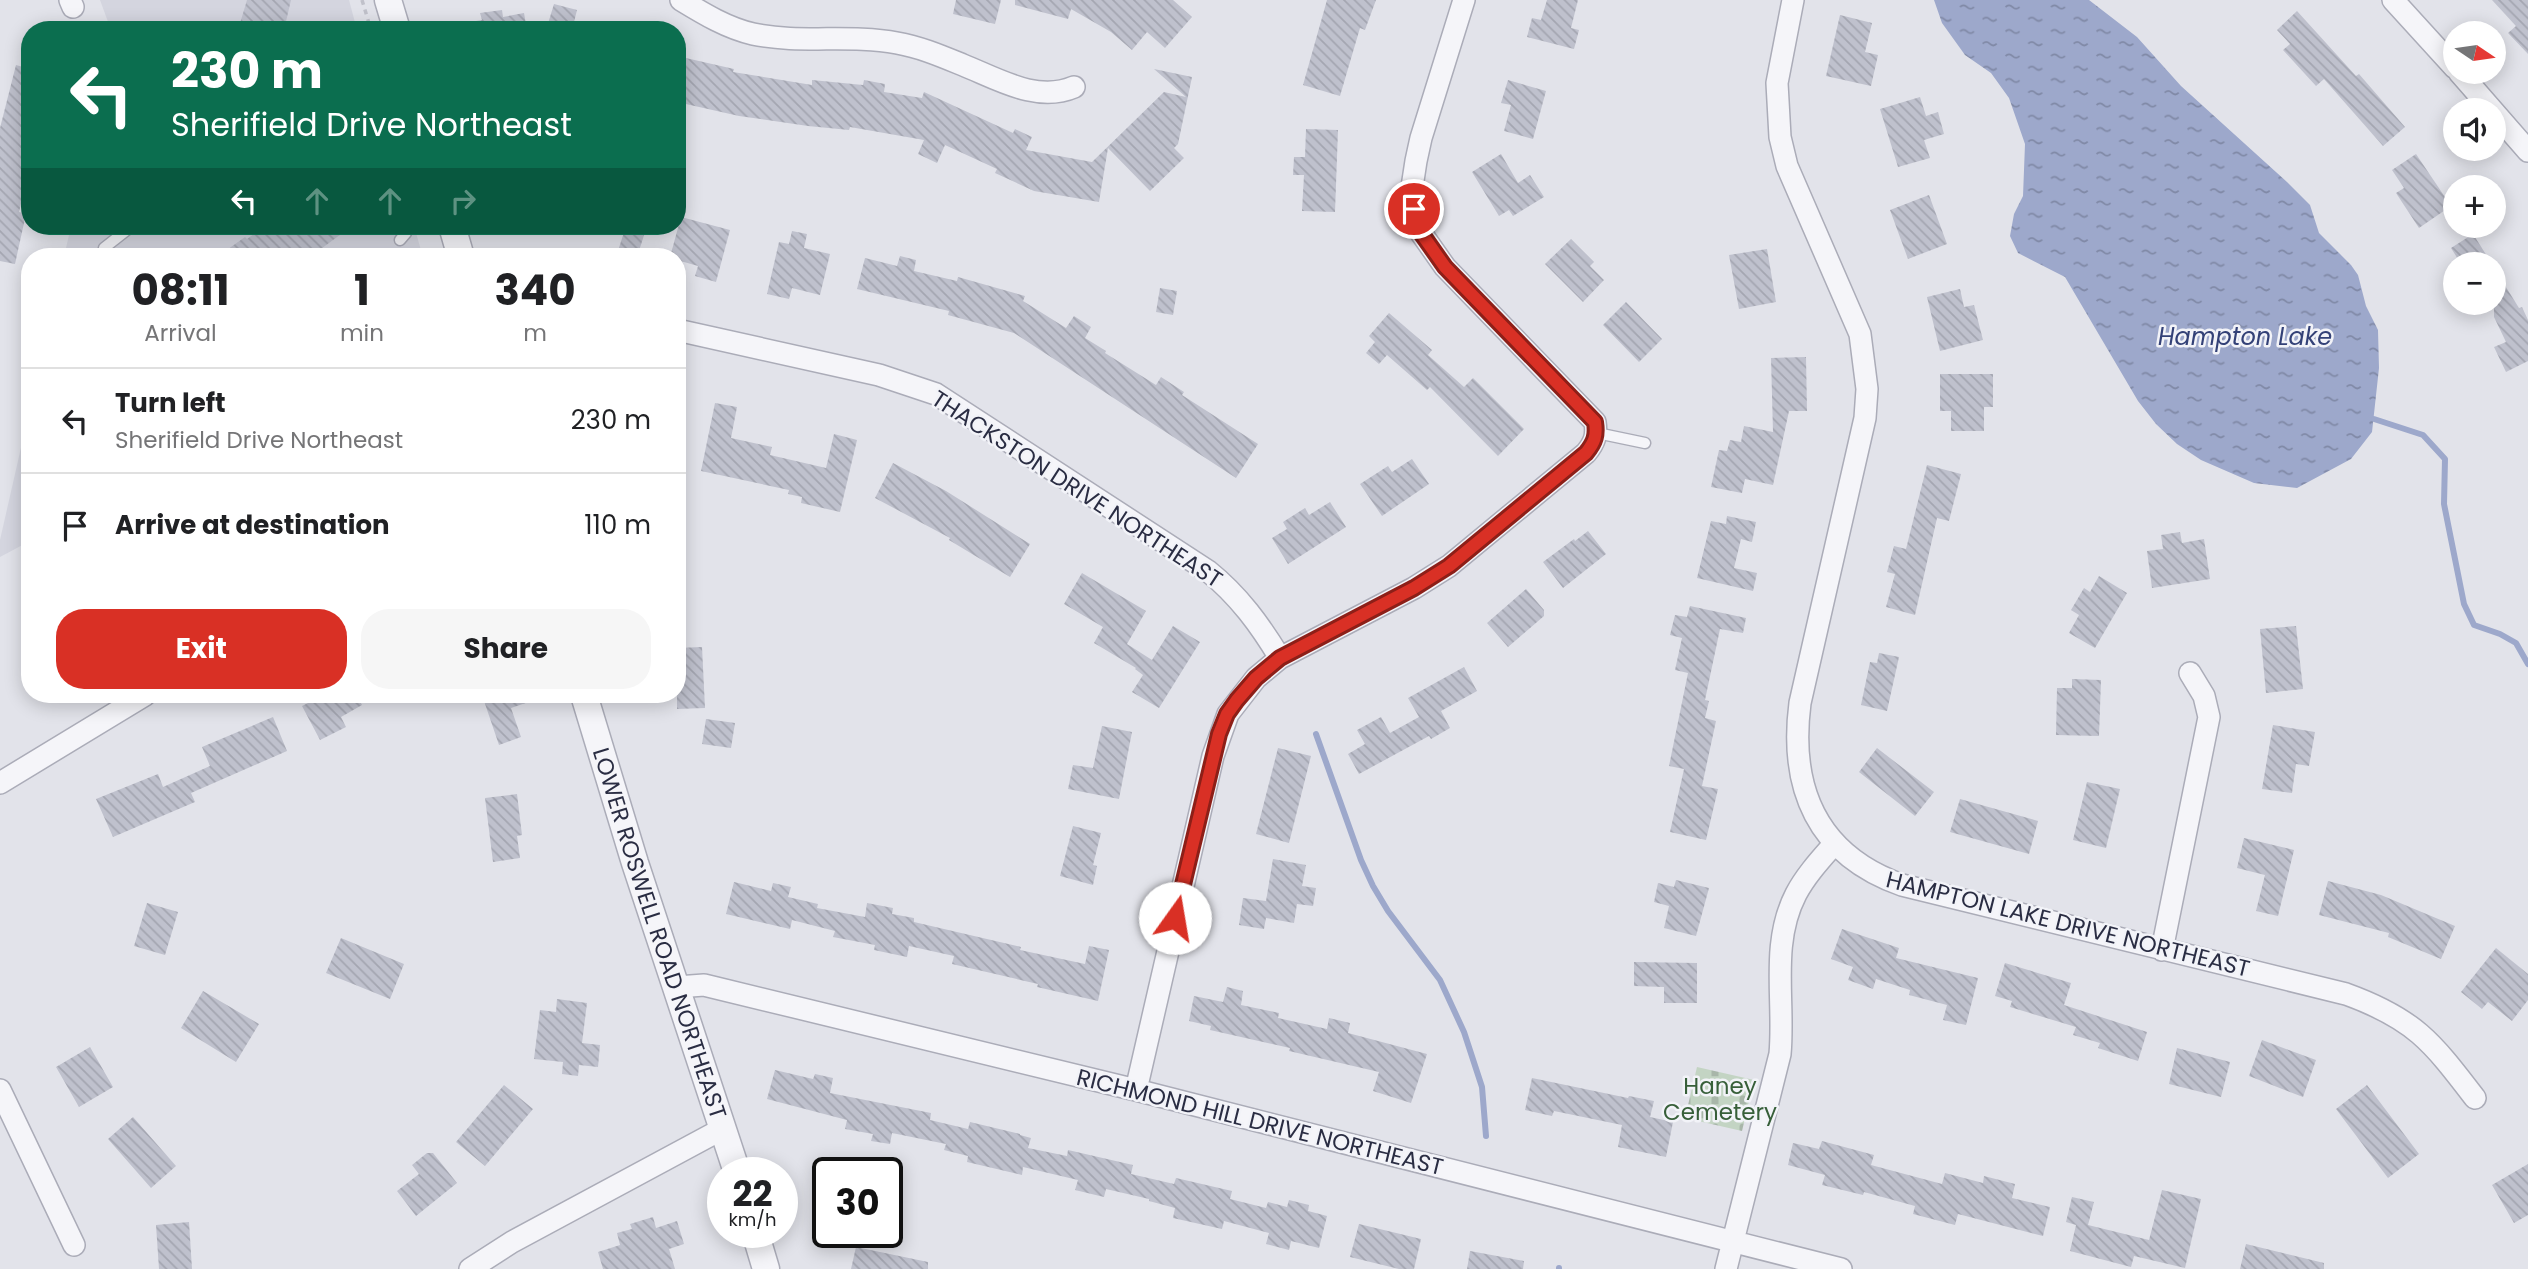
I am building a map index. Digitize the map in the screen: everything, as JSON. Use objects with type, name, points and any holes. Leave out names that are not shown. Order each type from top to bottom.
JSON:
[{"type":"street","points":[[388,0],[394,21]]},
{"type":"street","points":[[681,0],[726,25],[755,34],[896,43],[922,49],[1025,90],[1050,93],[1063,92],[1074,87]]},
{"type":"street","points":[[1136,1090],[1219,734],[1227,714],[1256,678],[1280,658],[1414,588],[1449,566],[1594,444],[1597,433],[1595,422],[1589,414],[1445,267],[1419,230],[1412,187],[1416,161],[1464,0]]},
{"type":"street","name":"HAMPTON LAKE DRIVE NORTHEAST","points":[[1793,0],[1777,83],[1780,137],[1787,166],[1860,334],[1867,388],[1865,418],[1800,703],[1796,734],[1805,798],[1820,825],[1835,843],[1880,877],[1902,885],[2346,994],[2380,1006],[2413,1026],[2438,1049],[2476,1098]]},
{"type":"street","points":[[2393,0],[2443,55]]},
{"type":"street","points":[[2469,84],[2528,151]]},
{"type":"street","name":"THACKSTON DRIVE NORTHEAST","points":[[686,332],[879,375],[936,394],[1208,571],[1230,589],[1249,611],[1280,658]]},
{"type":"street","points":[[2162,950],[2209,717],[2204,696],[2190,673]]},
{"type":"street","points":[[0,783],[132,703]]},
{"type":"street","name":"LOWER ROSWELL ROAD NORTHEAST","points":[[586,703],[635,863],[733,1157]]},
{"type":"street","points":[[1726,1269],[1780,1054],[1783,1028],[1780,967],[1787,915],[1807,876],[1835,843]]},
{"type":"street","name":"RICHMOND HILL DRIVE NORTHEAST","points":[[677,987],[704,985],[1136,1090],[1841,1269]]},
{"type":"street","points":[[0,1090],[75,1245]]},
{"type":"street","points":[[470,1269],[512,1242],[724,1128]]},
{"type":"street","points":[[760,1248],[766,1269]]},
{"type":"lane","points":[[104,248],[121,235]]},
{"type":"lane","points":[[400,240],[404,235]]},
{"type":"lane","points":[[1597,433],[1645,443]]},
{"type":"path","points":[[362,0],[368,21]]},
{"type":"shaded area","points":[[100,0],[349,0],[355,21],[108,21]]},
{"type":"shaded area","points":[[69,235],[417,235],[420,248],[66,248]]},
{"type":"shaded area","points":[[21,448],[21,546],[0,557],[0,540]]},
{"type":"green space","name":"Haney Cemetery","points":[[1697,1067],[1754,1080],[1742,1131],[1685,1118]]},
{"type":"water","name":"Hampton Lake","points":[[1934,0],[2089,0],[2137,37],[2181,86],[2310,205],[2319,233],[2358,275],[2366,306],[2378,330],[2379,368],[2372,432],[2351,459],[2297,488],[2254,483],[2201,460],[2177,444],[2156,424],[2138,401],[2065,277],[2018,253],[2010,236],[2014,214],[2023,196],[2025,144],[2009,98],[1991,73],[1965,55],[1942,23]]},
{"type":"building","points":[[247,0],[291,0],[286,21],[241,21]]},
{"type":"building","points":[[956,0],[1001,0],[995,24],[953,14]]},
{"type":"building","points":[[1015,0],[1173,0],[1192,17],[1165,48],[1147,32],[1132,50],[1111,32],[1071,9],[1068,19],[1015,5]]},
{"type":"building","points":[[1327,0],[1376,0],[1365,30],[1360,28],[1340,96],[1303,85]]},
{"type":"building","points":[[1547,0],[1578,0],[1571,28],[1579,30],[1574,49],[1527,37],[1532,18],[1541,20]]},
{"type":"building","points":[[2492,0],[2528,0],[2528,54],[2508,33],[2516,26]]},
{"type":"building","points":[[554,4],[577,10],[574,21],[549,21]]},
{"type":"building","points":[[502,10],[503,17],[524,13],[525,21],[476,21],[482,20],[480,13]]},
{"type":"building","points":[[2297,11],[2356,76],[2359,74],[2405,127],[2383,146],[2324,79],[2316,86],[2283,50],[2290,44],[2277,30]]},
{"type":"building","points":[[1840,15],[1872,23],[1865,52],[1878,55],[1871,86],[1826,76]]},
{"type":"building","points":[[686,58],[734,69],[733,72],[812,85],[812,80],[863,85],[864,80],[885,84],[884,92],[922,98],[924,92],[1013,133],[1015,129],[1032,137],[1026,150],[1092,162],[1164,92],[1186,97],[1154,69],[1192,77],[1178,144],[1174,148],[1184,158],[1150,191],[1108,148],[1099,202],[1034,191],[995,173],[997,169],[945,145],[937,163],[918,154],[924,140],[850,127],[849,130],[808,126],[739,116],[686,104]]},
{"type":"building","points":[[16,65],[21,66],[19,212],[21,235],[15,264],[0,261],[0,128]]},
{"type":"building","points":[[1508,80],[1546,91],[1533,139],[1504,131],[1511,105],[1501,103]]},
{"type":"building","points":[[1920,97],[1926,116],[1938,112],[1944,134],[1924,140],[1930,158],[1898,167],[1880,109]]},
{"type":"building","points":[[1306,129],[1338,130],[1335,212],[1302,211],[1304,175],[1293,175],[1294,157],[1305,157]]},
{"type":"building","points":[[1501,154],[1518,183],[1530,175],[1544,197],[1513,216],[1509,210],[1499,216],[1472,172]]},
{"type":"building","points":[[2416,154],[2443,194],[2443,212],[2419,228],[2396,193],[2404,188],[2392,170]]},
{"type":"building","points":[[1929,195],[1947,244],[1908,259],[1890,210]]},
{"type":"building","points":[[686,218],[730,230],[716,282],[695,276],[698,266],[686,263],[686,248],[672,248],[676,235],[686,235]]},
{"type":"building","points":[[792,231],[807,234],[804,248],[830,254],[820,295],[792,288],[789,299],[767,294],[779,242],[789,244]]},
{"type":"building","points":[[253,235],[340,235],[322,248],[230,248],[245,237],[247,239]]},
{"type":"building","points":[[623,235],[644,235],[640,248],[619,248]]},
{"type":"building","points":[[2467,238],[2476,238],[2484,252],[2454,252],[2451,248]]},
{"type":"building","points":[[1571,239],[1594,262],[1590,266],[1604,280],[1583,302],[1545,264]]},
{"type":"building","points":[[1767,249],[1776,302],[1739,309],[1729,255]]},
{"type":"building","points":[[900,256],[916,260],[914,271],[957,281],[958,277],[1025,296],[1023,301],[1066,328],[1074,316],[1091,327],[1085,338],[1106,351],[1105,353],[1156,385],[1161,377],[1184,392],[1182,395],[1258,444],[1236,478],[1014,333],[948,315],[949,311],[857,289],[865,258],[897,266]]},
{"type":"building","points":[[2506,287],[2519,308],[2522,307],[2528,320],[2528,361],[2506,372],[2494,347],[2506,342],[2494,317],[2506,315]]},
{"type":"building","points":[[1160,288],[1177,291],[1173,315],[1156,312]]},
{"type":"building","points":[[1960,289],[1964,307],[1974,305],[1983,340],[1940,351],[1927,297]]},
{"type":"building","points":[[1626,302],[1662,339],[1639,362],[1603,325]]},
{"type":"building","points":[[1389,313],[1432,350],[1428,355],[1464,387],[1473,378],[1524,429],[1498,456],[1430,387],[1427,390],[1387,355],[1379,364],[1366,353],[1375,342],[1369,336]]},
{"type":"building","points":[[1806,357],[1807,411],[1789,411],[1773,485],[1745,479],[1742,493],[1711,487],[1719,450],[1727,451],[1730,440],[1741,442],[1744,426],[1773,432],[1771,358]]},
{"type":"building","points":[[1940,374],[1993,374],[1993,407],[1984,407],[1984,431],[1951,431],[1951,411],[1940,411]]},
{"type":"building","points":[[715,403],[737,407],[731,438],[772,447],[770,455],[826,468],[834,434],[857,440],[840,512],[801,503],[802,497],[788,494],[789,490],[701,471]]},
{"type":"building","points":[[1412,459],[1429,484],[1382,516],[1360,484],[1388,466],[1392,472]]},
{"type":"building","points":[[893,463],[946,491],[1030,544],[1010,577],[949,540],[950,538],[875,498]]},
{"type":"building","points":[[1927,465],[1961,474],[1949,521],[1937,518],[1915,615],[1886,607],[1895,574],[1887,572],[1894,546],[1906,549]]},
{"type":"building","points":[[1330,502],[1346,527],[1288,564],[1272,538],[1287,529],[1283,522],[1305,508],[1309,515]]},
{"type":"building","points":[[1727,516],[1756,522],[1752,542],[1741,539],[1734,568],[1757,573],[1753,591],[1697,578],[1711,521],[1726,524]]},
{"type":"building","points":[[1588,531],[1606,554],[1563,588],[1543,562]]},
{"type":"building","points":[[2180,532],[2182,543],[2204,539],[2210,579],[2152,588],[2147,551],[2163,549],[2161,535]]},
{"type":"building","points":[[1082,573],[1146,611],[1127,644],[1152,660],[1173,626],[1200,642],[1159,708],[1132,692],[1143,675],[1136,668],[1094,643],[1103,627],[1064,604]]},
{"type":"building","points":[[2099,576],[2127,593],[2095,648],[2069,633],[2079,615],[2071,610],[2084,588],[2090,592]]},
{"type":"building","points":[[1526,589],[1544,610],[1544,616],[1508,647],[1487,623]]},
{"type":"building","points":[[1690,606],[1746,618],[1743,633],[1720,629],[1705,700],[1709,701],[1705,718],[1716,721],[1702,786],[1718,789],[1706,840],[1670,832],[1684,769],[1669,766],[1688,673],[1675,670],[1682,638],[1670,635],[1675,615],[1687,617]]},
{"type":"building","points":[[2296,626],[2303,689],[2266,693],[2260,629]]},
{"type":"building","points":[[702,647],[705,708],[677,709],[677,703],[686,703],[686,648]]},
{"type":"building","points":[[1879,653],[1899,657],[1887,711],[1861,705],[1870,662],[1877,663]]},
{"type":"building","points":[[1464,667],[1477,691],[1441,711],[1450,728],[1431,739],[1429,736],[1359,774],[1348,754],[1365,744],[1357,730],[1381,717],[1390,733],[1419,717],[1408,698]]},
{"type":"building","points":[[2072,679],[2101,680],[2099,736],[2056,735],[2057,688],[2072,688]]},
{"type":"building","points":[[308,703],[362,705],[341,717],[346,727],[320,740],[302,706]]},
{"type":"building","points":[[485,703],[526,703],[511,708],[521,737],[499,745]]},
{"type":"building","points":[[273,717],[287,751],[191,793],[195,802],[113,837],[96,799],[158,774],[163,787],[210,766],[202,747]]},
{"type":"building","points":[[706,719],[735,723],[731,748],[702,744]]},
{"type":"building","points":[[2273,725],[2315,732],[2309,766],[2296,764],[2292,793],[2262,789]]},
{"type":"building","points":[[1102,726],[1132,732],[1119,799],[1068,789],[1073,765],[1093,768]]},
{"type":"building","points":[[1278,748],[1311,756],[1289,843],[1256,834]]},
{"type":"building","points":[[1877,748],[1934,792],[1915,816],[1859,772]]},
{"type":"building","points":[[2087,782],[2120,789],[2106,848],[2073,840]]},
{"type":"building","points":[[517,794],[522,835],[517,836],[520,858],[493,862],[485,798]]},
{"type":"building","points":[[1960,799],[2038,821],[2029,854],[1950,832]]},
{"type":"building","points":[[1073,826],[1101,833],[1093,865],[1097,866],[1093,885],[1060,876]]},
{"type":"building","points":[[2244,838],[2294,850],[2278,916],[2256,911],[2265,875],[2237,868]]},
{"type":"building","points":[[1273,859],[1306,865],[1302,886],[1316,888],[1313,906],[1297,904],[1294,923],[1266,918],[1264,929],[1239,925],[1243,898],[1266,901]]},
{"type":"building","points":[[1676,880],[1709,888],[1696,936],[1664,928],[1669,906],[1654,902],[1658,883],[1674,887]]},
{"type":"building","points":[[2328,881],[2381,895],[2455,926],[2441,959],[2388,937],[2389,933],[2319,915]]},
{"type":"building","points":[[734,882],[771,891],[773,883],[791,887],[788,897],[818,904],[817,908],[865,917],[867,903],[893,908],[892,914],[914,918],[914,922],[1085,964],[1089,946],[1109,950],[1098,1001],[952,964],[954,956],[909,946],[907,957],[874,950],[875,945],[833,937],[835,931],[792,920],[790,929],[726,914]]},
{"type":"building","points":[[147,903],[178,912],[165,955],[134,946]]},
{"type":"building","points":[[1842,929],[1899,948],[1896,958],[1978,978],[1966,1025],[1943,1020],[1947,1005],[1909,995],[1910,990],[1876,979],[1873,989],[1848,980],[1853,967],[1831,959]]},
{"type":"building","points":[[341,938],[404,964],[390,999],[326,973]]},
{"type":"building","points":[[2496,948],[2528,974],[2528,1000],[2512,1021],[2488,1002],[2482,1009],[2461,992]]},
{"type":"building","points":[[1634,962],[1697,963],[1697,1003],[1664,1003],[1664,987],[1634,986]]},
{"type":"building","points":[[2005,963],[2071,983],[2064,1005],[2147,1032],[2138,1061],[2098,1048],[2100,1043],[2073,1035],[2076,1027],[2010,1007],[2012,1001],[1995,996]]},
{"type":"building","points":[[1227,987],[1243,991],[1241,1005],[1279,1013],[1278,1018],[1327,1029],[1329,1018],[1350,1023],[1348,1033],[1427,1054],[1411,1103],[1373,1091],[1379,1072],[1210,1030],[1211,1026],[1189,1021],[1194,996],[1223,1002]]},
{"type":"building","points":[[203,991],[259,1024],[236,1062],[181,1028]]},
{"type":"building","points":[[557,999],[587,1003],[582,1043],[600,1045],[598,1067],[579,1065],[578,1076],[562,1074],[563,1062],[534,1059],[540,1010],[556,1012]]},
{"type":"building","points":[[2262,1040],[2316,1060],[2303,1097],[2249,1076]]},
{"type":"building","points":[[90,1047],[113,1087],[79,1107],[56,1067]]},
{"type":"building","points":[[2177,1048],[2230,1062],[2221,1097],[2169,1084]]},
{"type":"building","points":[[775,1070],[813,1079],[815,1074],[833,1078],[830,1093],[931,1113],[930,1120],[968,1129],[970,1122],[1020,1134],[1031,1138],[1028,1148],[1067,1156],[1068,1150],[1133,1165],[1131,1174],[1174,1184],[1176,1178],[1232,1191],[1230,1199],[1266,1208],[1268,1202],[1287,1207],[1289,1200],[1309,1205],[1308,1211],[1327,1216],[1319,1248],[1291,1241],[1289,1250],[1266,1244],[1269,1233],[1224,1221],[1222,1229],[1173,1218],[1175,1208],[1149,1199],[1106,1189],[1104,1197],[1075,1190],[1078,1180],[1023,1167],[1022,1175],[967,1162],[968,1156],[944,1150],[946,1144],[892,1133],[890,1144],[871,1141],[873,1134],[845,1129],[847,1120],[767,1099]]},
{"type":"building","points":[[1532,1078],[1654,1101],[1650,1117],[1673,1122],[1666,1157],[1618,1147],[1622,1125],[1554,1111],[1552,1116],[1525,1110]]},
{"type":"building","points":[[504,1085],[533,1109],[485,1166],[456,1142]]},
{"type":"building","points":[[2367,1085],[2419,1154],[2388,1178],[2336,1109]]},
{"type":"building","points":[[133,1117],[176,1166],[151,1188],[108,1139]]},
{"type":"building","points":[[1822,1141],[1874,1155],[1871,1165],[1942,1184],[1945,1173],[1983,1183],[1984,1176],[2015,1184],[2012,1198],[2050,1207],[2043,1236],[1958,1214],[1955,1225],[1913,1214],[1915,1206],[1864,1192],[1863,1195],[1822,1185],[1825,1175],[1788,1165],[1793,1143],[1819,1149]]},
{"type":"building","points":[[427,1153],[433,1153],[457,1183],[416,1216],[397,1191],[419,1174],[412,1165]]},
{"type":"building","points":[[2528,1164],[2528,1215],[2514,1223],[2492,1185]]},
{"type":"building","points":[[2162,1190],[2201,1199],[2185,1268],[2134,1256],[2131,1267],[2070,1251],[2076,1225],[2066,1222],[2072,1197],[2094,1202],[2088,1225],[2149,1240]]},
{"type":"building","points":[[653,1217],[656,1228],[677,1221],[684,1244],[669,1249],[675,1269],[603,1269],[598,1252],[620,1245],[617,1233],[632,1229],[630,1224]]},
{"type":"building","points":[[189,1222],[192,1269],[159,1269],[156,1225]]},
{"type":"building","points":[[1359,1224],[1421,1239],[1414,1269],[1399,1269],[1350,1257]]},
{"type":"building","points":[[2246,1244],[2324,1263],[2324,1269],[2240,1269]]},
{"type":"building","points":[[856,1248],[928,1262],[928,1269],[851,1269]]},
{"type":"building","points":[[1470,1251],[1524,1261],[1523,1269],[1467,1269]]},
{"type":"waterway","points":[[2374,419],[2423,435],[2445,459],[2444,504],[2464,604],[2474,625],[2516,643],[2528,664]]},
{"type":"waterway","points":[[1316,734],[1361,860],[1373,886],[1388,911],[1440,980],[1464,1032],[1482,1087],[1486,1136]]},
{"type":"route","points":[[1175,918],[1219,734],[1227,714],[1256,678],[1280,658],[1414,588],[1449,566],[1594,444],[1597,433],[1595,422],[1589,414],[1445,267],[1419,230],[1414,209]]}]
